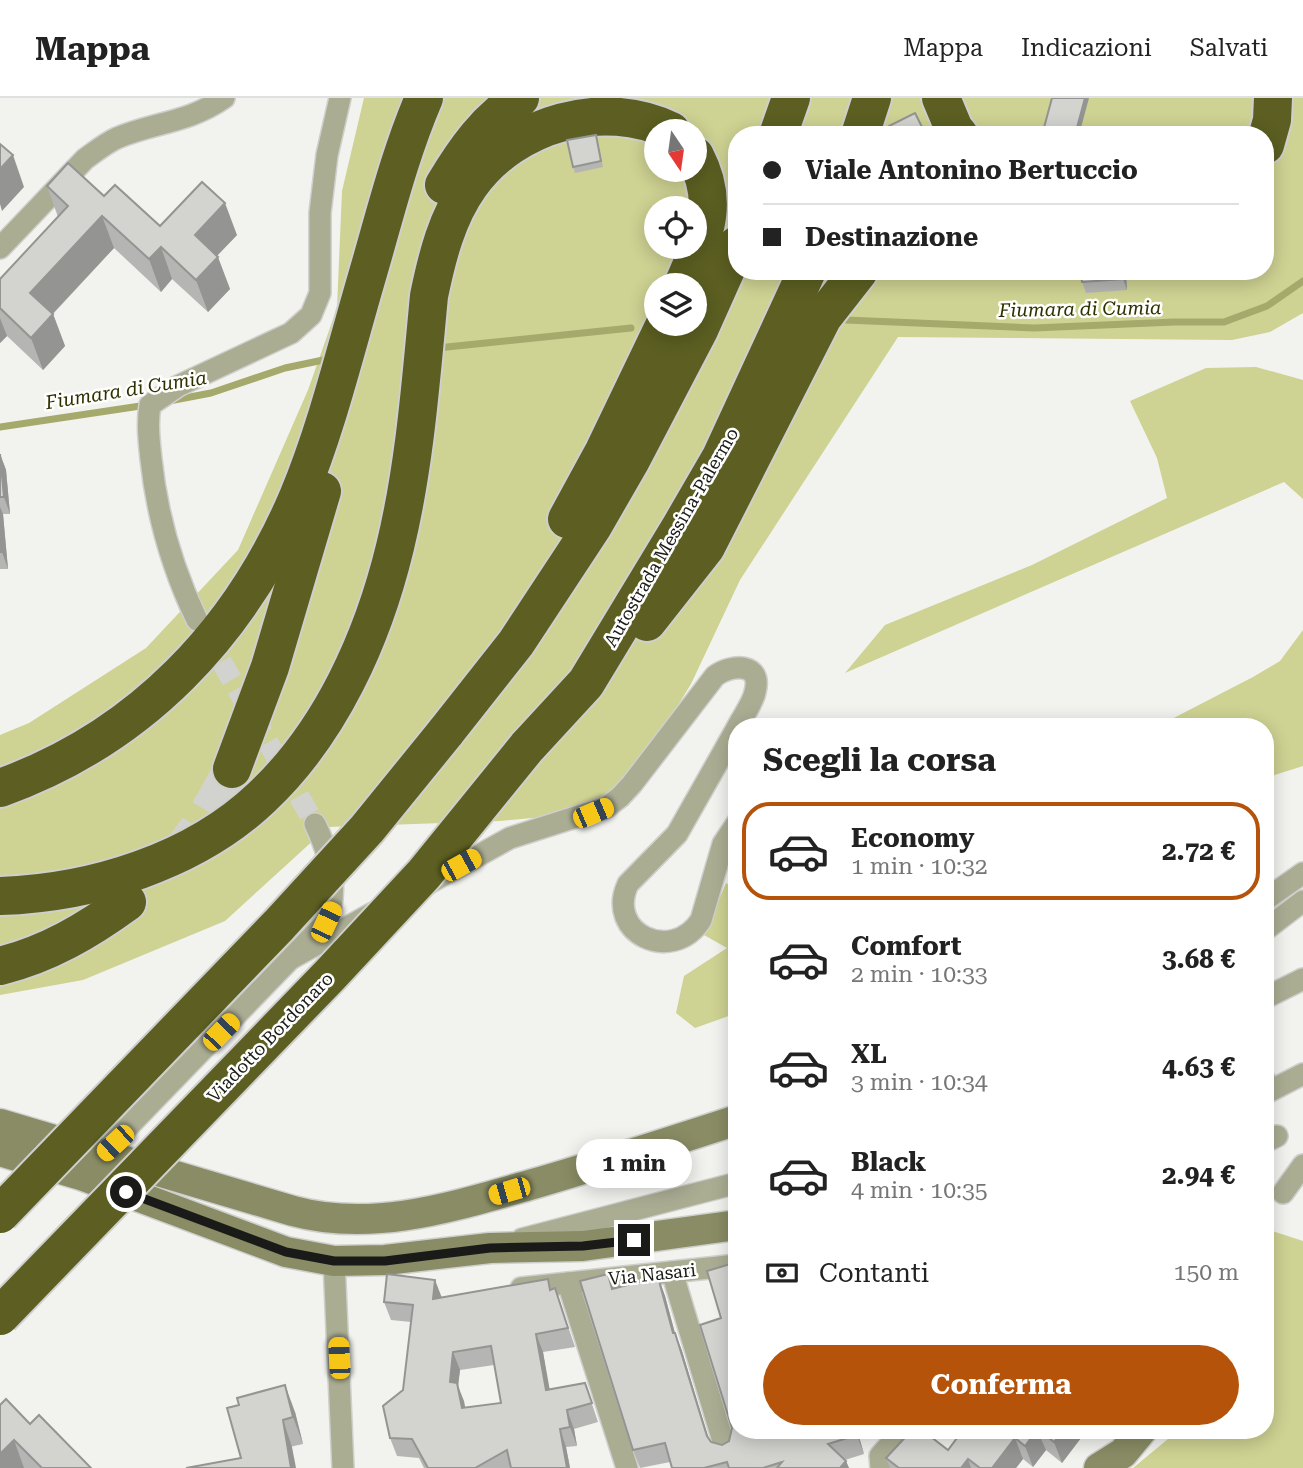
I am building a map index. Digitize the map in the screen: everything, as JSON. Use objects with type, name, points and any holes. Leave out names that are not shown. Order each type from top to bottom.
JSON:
[{"type":"highway","points":[[0,788],[27,779],[70,757],[109,734],[143,709],[176,681],[200,655],[264,565],[309,467],[341,369],[402,158],[424,98]]},
{"type":"highway","points":[[232,769],[270,667],[415,159],[439,98]]},
{"type":"highway","points":[[0,880],[54,875],[111,862],[136,855],[180,835],[228,805],[252,785],[293,737],[331,677],[358,615],[380,543],[394,471],[419,267],[434,212],[443,188],[479,132],[500,111],[520,98]]},
{"type":"highway","points":[[781,126],[791,98]]},
{"type":"highway","points":[[863,126],[872,98]]},
{"type":"highway","points":[[941,98],[953,126]]},
{"type":"highway","points":[[1251,126],[1254,98]]},
{"type":"highway","points":[[1270,126],[1273,98]]},
{"type":"highway","points":[[0,896],[58,891],[92,884],[164,861],[238,817],[263,797],[286,771],[308,744],[344,685],[385,584],[395,549],[409,475],[429,296],[450,220],[470,185],[499,153],[517,140],[537,130],[578,117],[607,114],[644,119]]},
{"type":"highway","points":[[688,273],[708,220],[706,182]]},
{"type":"highway","points":[[0,1214],[279,926],[367,829],[516,643],[593,526],[631,460],[699,330],[728,265]]},
{"type":"highway","name":"Autostrada Messina-Palermo","points":[[527,747],[586,683],[721,457],[803,280]]},
{"type":"highway","points":[[586,683],[649,619],[706,547],[823,317],[852,280]]},
{"type":"highway","points":[[445,733],[585,487],[659,336]]},
{"type":"highway","name":"Viadotto Bordonaro","points":[[0,1315],[396,905],[442,853],[527,747]]},
{"type":"highway","points":[[0,966],[56,947],[78,936],[127,902]]},
{"type":"street","points":[[0,248],[85,159],[102,147],[133,132],[195,116],[223,98]]},
{"type":"street","points":[[197,620],[161,525],[148,422],[150,405],[178,386],[291,333],[311,315],[320,293],[323,188],[327,155],[340,98]]},
{"type":"street","points":[[292,958],[510,838],[607,807],[632,784],[715,676],[732,667],[742,666],[754,676],[756,685],[755,694],[742,718]]},
{"type":"street","points":[[728,743],[677,834],[628,884],[623,893],[623,904],[630,925],[638,934],[649,940],[663,942],[674,941],[695,929],[701,920],[723,844],[728,836]]},
{"type":"street","points":[[91,1165],[326,922],[332,908],[333,892],[328,859],[316,824]]},
{"type":"street","points":[[1274,894],[1303,873]]},
{"type":"street","points":[[1274,922],[1303,901]]},
{"type":"street","points":[[1274,994],[1303,979]]},
{"type":"street","points":[[1274,1084],[1303,1074]]},
{"type":"street","points":[[0,1151],[91,1165],[311,1216],[356,1221],[404,1216],[487,1197],[728,1123]]},
{"type":"street","points":[[0,1124],[286,1252],[334,1261],[385,1261],[490,1248],[583,1246],[728,1226]]},
{"type":"street","points":[[1283,1193],[1303,1166]]},
{"type":"street","points":[[490,1248],[728,1185]]},
{"type":"street","points":[[334,1261],[342,1468]]},
{"type":"street","name":"Via Nasari","points":[[496,1290],[728,1266]]},
{"type":"street","points":[[672,1272],[726,1451]]},
{"type":"street","points":[[568,1283],[627,1468]]},
{"type":"street","points":[[881,1468],[880,1457],[895,1439]]},
{"type":"street","points":[[888,1468],[912,1439]]},
{"type":"street","points":[[1099,1468],[1123,1453],[1135,1439]]},
{"type":"green space","points":[[364,98],[1303,98],[1303,313],[1270,332],[1232,340],[898,337],[740,580],[691,684],[646,757],[598,802],[543,817],[500,821],[328,827],[225,921],[83,980],[0,995],[0,735],[29,723],[146,648],[238,550],[308,390],[337,308],[342,191]]},
{"type":"green space","points":[[1256,367],[1303,380],[1303,499],[1284,482],[845,673],[885,625],[1032,565],[1167,498],[1157,458],[1130,401],[1206,368]]},
{"type":"green space","points":[[1303,630],[1303,766],[1274,775],[1274,718],[1174,718],[1253,677],[1280,661]]},
{"type":"green space","points":[[726,883],[728,884],[728,1016],[695,1028],[676,1013],[684,976],[727,948],[704,935]]},
{"type":"green space","points":[[1274,1232],[1303,1241],[1303,1468],[1133,1468],[1168,1439],[1274,1439]]},
{"type":"building","points":[[1052,98],[1085,98],[1077,126],[1044,126]]},
{"type":"building","points":[[915,113],[922,126],[889,126]]},
{"type":"building","points":[[596,135],[601,161],[573,167],[567,140]]},
{"type":"building","points":[[0,144],[13,155],[0,169]]},
{"type":"building","points":[[68,163],[104,196],[115,185],[160,226],[202,182],[225,203],[195,235],[218,257],[196,280],[161,247],[149,259],[102,216],[30,293],[53,314],[31,338],[0,308],[0,279],[68,206],[47,186]]},
{"type":"building","points":[[0,454],[4,497],[0,497]]},
{"type":"building","points":[[728,1265],[728,1415],[700,1325],[721,1318],[707,1271]]},
{"type":"building","points":[[387,1274],[435,1280],[433,1299],[548,1279],[550,1290],[555,1288],[568,1328],[536,1334],[546,1390],[585,1383],[592,1403],[567,1410],[570,1427],[560,1429],[567,1468],[511,1468],[507,1450],[475,1468],[428,1468],[412,1439],[390,1438],[383,1406],[403,1390],[413,1305],[384,1302]],"holes":[[[491,1346],[501,1403],[462,1408],[457,1383],[450,1382],[453,1352]]]},
{"type":"building","points":[[608,1274],[612,1289],[658,1277],[673,1333],[707,1436],[711,1442],[722,1445],[729,1441],[844,1439],[828,1444],[846,1461],[840,1468],[777,1468],[782,1462],[763,1468],[729,1468],[727,1462],[704,1468],[672,1468],[665,1443],[633,1450],[580,1281]]},
{"type":"building","points":[[285,1385],[293,1417],[283,1420],[291,1468],[186,1468],[241,1458],[227,1408],[239,1405],[237,1398]]},
{"type":"building","points":[[6,1399],[30,1424],[39,1415],[91,1468],[42,1468],[14,1440],[0,1454],[0,1405]]},
{"type":"building","points":[[904,1439],[934,1439],[948,1450],[956,1439],[1014,1439],[992,1468],[980,1468],[968,1459],[961,1468],[899,1468],[886,1458]]},
{"type":"building","points":[[1016,1439],[1030,1439],[1025,1446]]},
{"type":"waterway","name":"Fiumara di Cumia","points":[[846,320],[1034,328],[1224,322],[1267,306],[1303,281]]},
{"type":"waterway","name":"Fiumara di Cumia","points":[[437,348],[631,328]]},
{"type":"waterway","name":"Fiumara di Cumia","points":[[169,401],[211,393],[285,368],[333,358]]},
{"type":"waterway","name":"Fiumara di Cumia","points":[[0,427],[147,405]]},
{"type":"tunnel","points":[[206,635],[315,824]]},
{"type":"tunnel","points":[[175,858],[192,838],[232,769]]},
{"type":"route","points":[[126,1192],[286,1252],[334,1261],[385,1261],[490,1248],[583,1246],[634,1240]]}]
